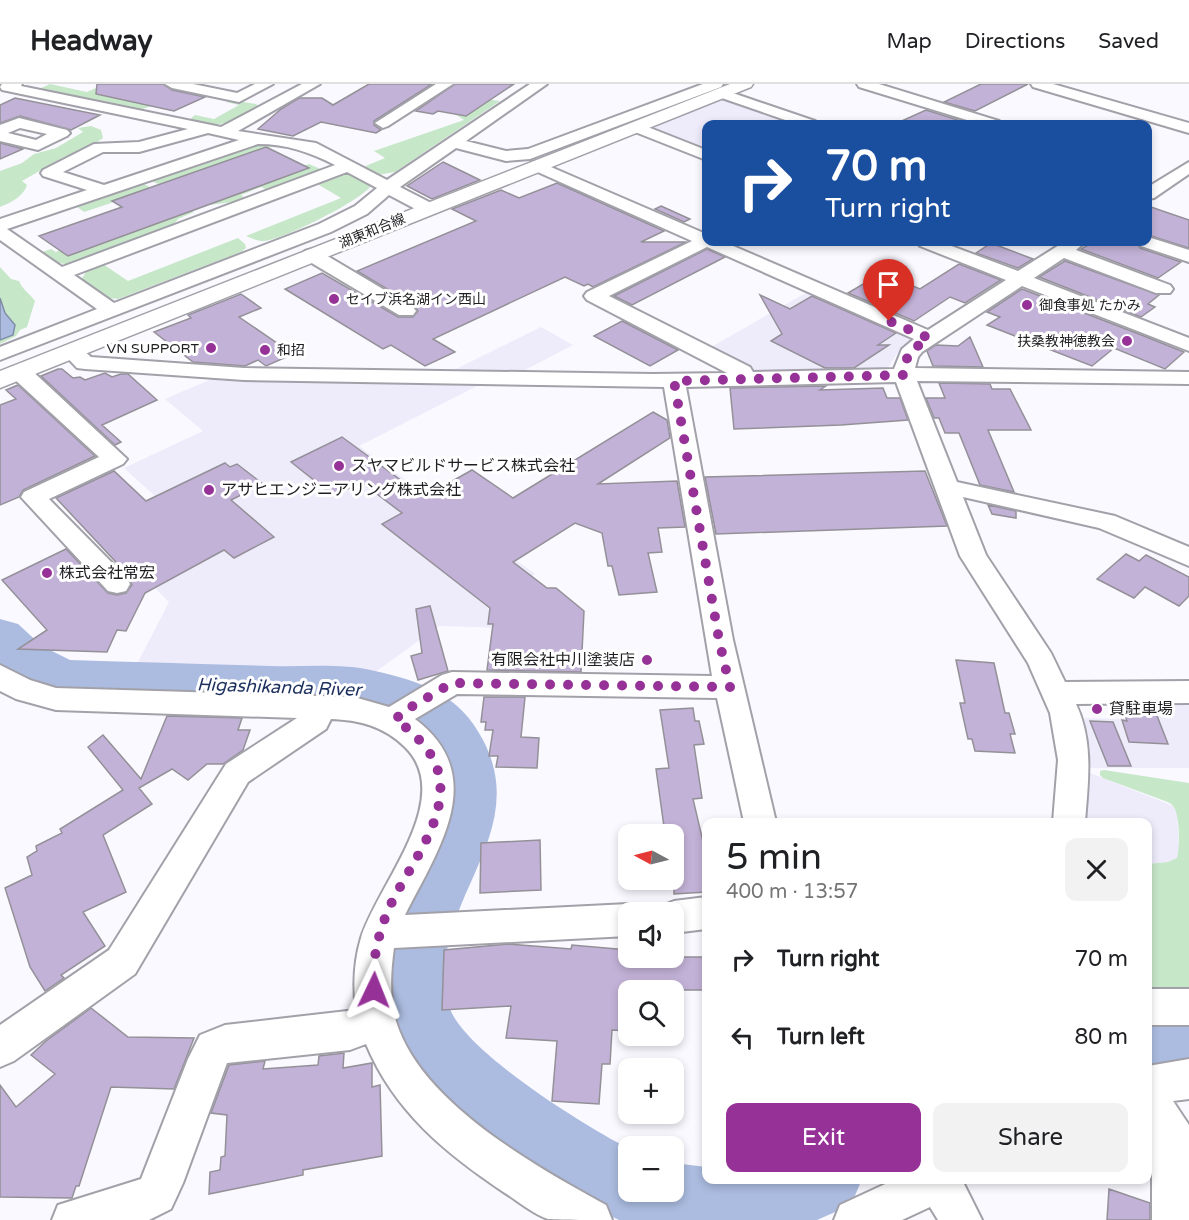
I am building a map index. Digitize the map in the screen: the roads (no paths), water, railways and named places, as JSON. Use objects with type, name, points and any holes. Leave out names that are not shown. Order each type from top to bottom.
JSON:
[{"type":"main road","name":"湖東和合線","points":[[10,376],[635,127],[719,89],[745,84]]},
{"type":"street","points":[[11,88],[39,84]]},
{"type":"street","points":[[172,84],[274,105]]},
{"type":"street","points":[[238,98],[266,84]]},
{"type":"street","points":[[224,132],[313,84]]},
{"type":"street","points":[[383,123],[446,84]]},
{"type":"street","points":[[0,354],[325,228],[361,210],[388,188],[539,84]]},
{"type":"street","points":[[864,84],[981,120]]},
{"type":"street","points":[[1038,84],[1189,128]]},
{"type":"street","points":[[11,88],[256,139],[273,139],[310,147],[429,209]]},
{"type":"street","points":[[453,143],[506,156],[530,154],[677,91],[719,89],[800,120]]},
{"type":"street","points":[[34,126],[83,103]]},
{"type":"street","points":[[0,131],[19,123],[62,133],[38,145],[0,136]]},
{"type":"street","points":[[635,127],[702,153]]},
{"type":"street","points":[[103,190],[49,173],[100,147],[139,147],[208,129]]},
{"type":"street","points":[[0,225],[256,139]]},
{"type":"street","points":[[78,183],[139,147]]},
{"type":"street","points":[[60,274],[348,166]]},
{"type":"street","points":[[537,166],[702,240]]},
{"type":"street","points":[[1152,191],[1189,167]]},
{"type":"street","points":[[1152,173],[1189,186]]},
{"type":"street","points":[[0,232],[112,311]]},
{"type":"street","points":[[1152,243],[1189,256]]},
{"type":"street","points":[[702,244],[594,296],[742,372],[744,380]]},
{"type":"street","points":[[715,246],[929,338]]},
{"type":"street","points":[[936,246],[1189,345]]},
{"type":"street","points":[[1069,818],[1074,760],[1071,736],[1057,693],[1041,660],[973,556],[904,375],[908,353],[1069,246],[1163,289]]},
{"type":"street","points":[[312,255],[406,311]]},
{"type":"street","points":[[71,351],[85,363],[225,373],[674,381],[904,375],[1189,378]]},
{"type":"street","points":[[10,376],[115,459],[33,497],[117,584]]},
{"type":"street","points":[[674,381],[719,640],[759,818]]},
{"type":"street","points":[[947,490],[963,489],[1106,522],[1189,557]]},
{"type":"street","points":[[0,676],[30,693],[56,699],[354,708],[398,717],[431,754],[438,775],[440,797],[434,821],[388,910],[385,933],[373,973],[375,1007],[383,1040],[398,1071],[420,1099],[494,1162],[545,1196],[591,1220]]},
{"type":"street","points":[[398,717],[452,683],[730,687]]},
{"type":"street","points":[[1057,693],[1189,692]]},
{"type":"street","points":[[0,1048],[122,962],[237,773],[315,721],[319,707]]},
{"type":"street","points":[[684,916],[702,914]]},
{"type":"street","points":[[385,933],[618,921]]},
{"type":"street","points":[[1152,1007],[1189,1006]]},
{"type":"street","points":[[73,1220],[144,1201],[156,1194],[207,1059],[214,1048],[225,1044],[350,1031],[378,1021]]},
{"type":"street","points":[[1152,1085],[1189,1079]]},
{"type":"street","points":[[1152,1103],[1181,1143],[1173,1220]]},
{"type":"street","points":[[855,1220],[932,1184]]},
{"type":"street","points":[[943,1184],[961,1220]]},
{"type":"water","points":[[0,298],[5,313],[15,325],[13,335],[0,340]]},
{"type":"waterway","name":"Higashikanda River","points":[[0,637],[31,665],[70,680],[362,688],[408,701],[422,708],[446,726],[463,754],[470,786],[467,816],[458,845],[419,933],[412,964],[413,997],[421,1023],[439,1054],[469,1084],[552,1145],[618,1182]]},
{"type":"waterway","name":"Higashikanda River","points":[[1152,1044],[1189,1040]]},
{"type":"waterway","name":"Higashikanda River","points":[[679,1202],[711,1206],[757,1202],[812,1184]]},
{"type":"place","name":"セイブ浜名湖イン西山","points":[[334,299]]},
{"type":"place","name":"御食事処 たかみ","points":[[1027,305]]},
{"type":"place","name":"扶桑教神徳教会","points":[[1127,341]]},
{"type":"place","name":"VN SUPPORT","points":[[211,348]]},
{"type":"place","name":"和招","points":[[265,350]]},
{"type":"place","name":"スヤマビルドサービス株式会社","points":[[339,466]]},
{"type":"place","name":"アサヒエンジニアリング株式会社","points":[[209,490]]},
{"type":"place","name":"株式会社常宏","points":[[47,573]]},
{"type":"place","name":"有限会社中川塗装店","points":[[647,660]]},
{"type":"place","name":"貸駐車場","points":[[1097,709]]}]
